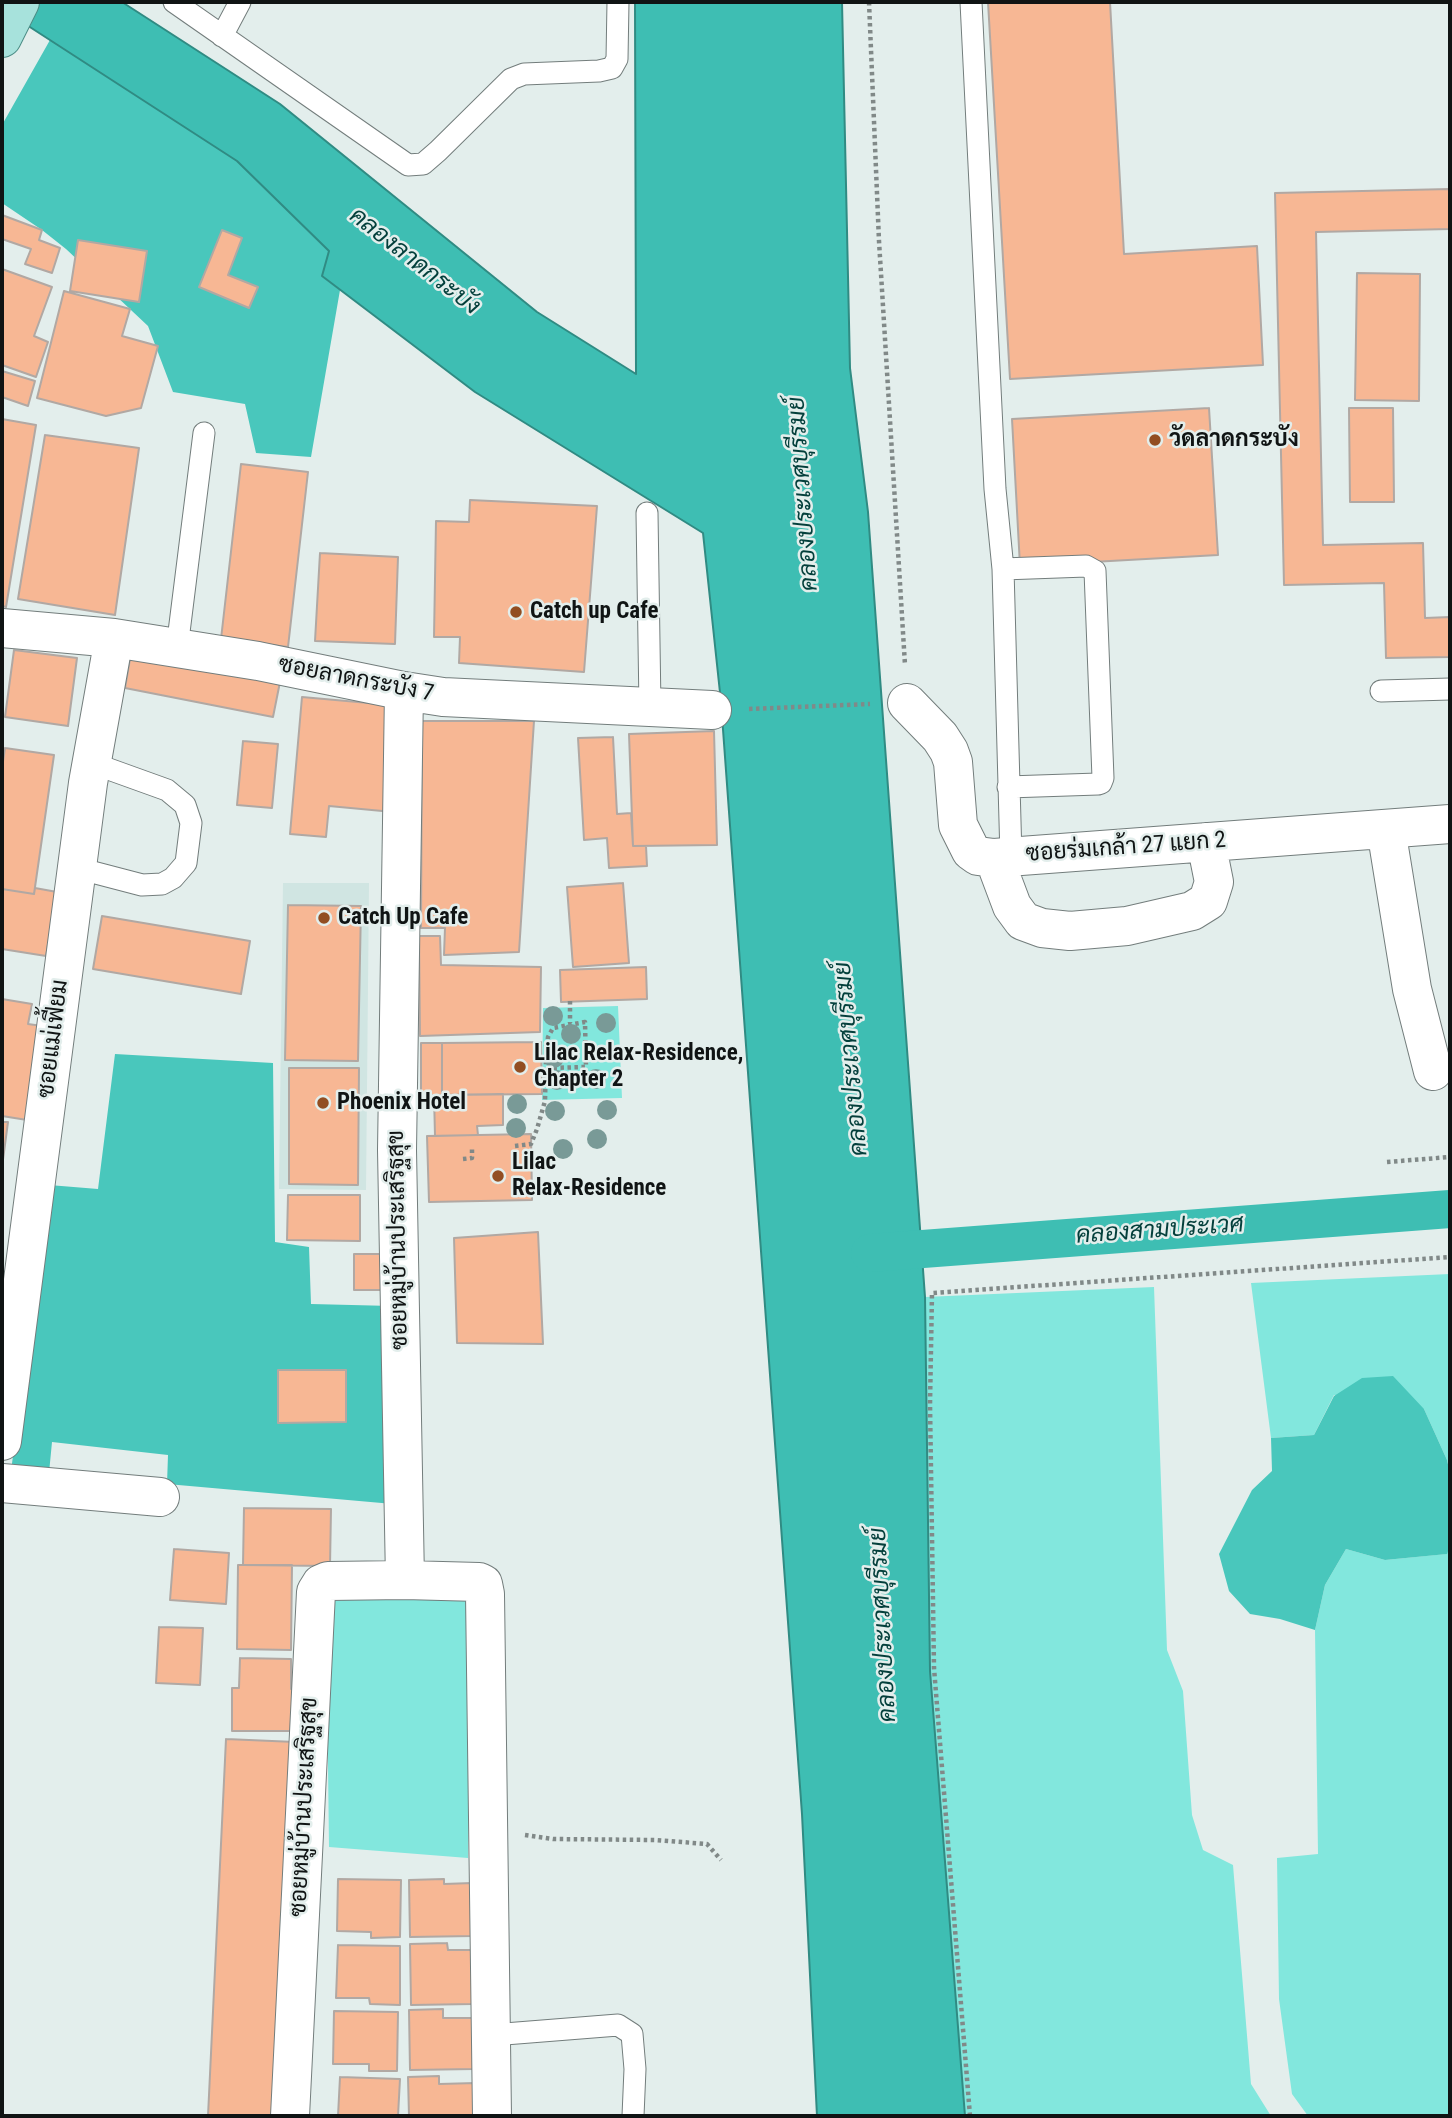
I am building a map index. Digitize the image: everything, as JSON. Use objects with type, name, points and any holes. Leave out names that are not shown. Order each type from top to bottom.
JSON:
[{"type":"main road","points":[[2,38],[20,2]]},
{"type":"street","name":"ซอยลาดกระบัง 7","points":[[2,628],[114,638],[258,661],[443,697],[712,710]]},
{"type":"street","name":"ซอยแม่เฟี้ยม","points":[[2,1441],[77,868],[114,638]]},
{"type":"street","name":"ซอยหมู่บ้านประเสริฐสุข","points":[[404,691],[397,1150],[405,1580]]},
{"type":"street","name":"ซอยร่มเกล้า 27 แยก 2","points":[[907,703],[940,737],[949,751],[953,762],[958,825],[971,851],[978,856],[1002,857],[1450,824]]},
{"type":"street","points":[[1386,829],[1412,989],[1433,1071]]},
{"type":"street","points":[[1002,857],[1012,906],[1023,921],[1042,929],[1070,931],[1127,926],[1192,911],[1208,901],[1214,883],[1206,842]]},
{"type":"street","points":[[2,1483],[160,1497]]},
{"type":"street","name":"ซอยหมู่บ้านประเสริฐสุข","points":[[289,2116],[316,1592],[321,1584],[328,1581],[405,1580],[483,1584],[492,2116]]},
{"type":"lane","points":[[174,2],[408,165],[423,164],[511,79],[524,74],[600,71],[612,68],[617,59],[618,2]]},
{"type":"lane","points":[[222,36],[240,2]]},
{"type":"lane","points":[[971,2],[996,489],[1003,569],[1008,787],[1002,857]]},
{"type":"lane","points":[[177,648],[204,433]]},
{"type":"lane","points":[[647,513],[650,707]]},
{"type":"lane","points":[[1003,569],[1086,566],[1095,571],[1103,778],[1098,784],[1008,787]]},
{"type":"lane","points":[[1381,691],[1450,690]]},
{"type":"lane","points":[[77,868],[142,885],[162,884],[173,878],[186,863],[191,823],[185,805],[167,790],[92,763]]},
{"type":"lane","points":[[492,2035],[618,2025],[632,2034],[635,2069],[633,2116]]},
{"type":"path","points":[[712,710],[907,703],[879,241],[869,2]]},
{"type":"path","points":[[570,1001],[570,1023]]},
{"type":"path","points":[[515,1146],[531,1144],[545,1101],[547,1068],[544,1060],[548,1037],[553,1028],[585,1022],[586,1067],[547,1068]]},
{"type":"path","points":[[463,1159],[472,1158],[472,1146]]},
{"type":"path","points":[[1387,1162],[1450,1157]]},
{"type":"path","points":[[970,2116],[934,1668],[930,1404],[932,1293],[1450,1257]]},
{"type":"path","points":[[489,1830],[553,1839],[655,1840],[707,1844],[721,1860]]},
{"type":"shaded area","points":[[50,40],[237,161],[329,251],[322,276],[340,290],[311,457],[256,453],[245,404],[173,392],[148,326],[66,249],[2,203],[2,125]]},
{"type":"shaded area","name":"Phoenix Hotel","points":[[283,883],[369,883],[366,1190],[279,1189]]},
{"type":"shaded area","points":[[618,1006],[622,1098],[542,1100],[543,1008]]},
{"type":"shaded area","points":[[115,1054],[273,1063],[275,1242],[309,1247],[311,1304],[392,1306],[393,1504],[167,1484],[168,1455],[52,1442],[49,1473],[11,1471],[49,1185],[98,1189]]},
{"type":"shaded area","points":[[1450,1274],[1450,1473],[1447,1460],[1424,1409],[1334,1395],[1314,1435],[1271,1438],[1251,1283]]},
{"type":"shaded area","points":[[1154,1287],[1167,1650],[1183,1691],[1192,1815],[1203,1850],[1233,1865],[1251,2084],[1271,2116],[965,2116],[930,1671],[925,1297]]},
{"type":"shaded area","points":[[1393,1376],[1424,1409],[1447,1460],[1450,1473],[1450,1546],[1447,1554],[1385,1560],[1346,1549],[1325,1585],[1315,1630],[1280,1619],[1250,1614],[1229,1591],[1219,1554],[1252,1490],[1272,1471],[1271,1438],[1314,1435],[1334,1396],[1362,1378]]},
{"type":"shaded area","points":[[1450,1546],[1450,2116],[1308,2116],[1292,2094],[1279,1999],[1277,1858],[1318,1854],[1315,1630],[1325,1585],[1346,1549],[1385,1560],[1446,1554]]},
{"type":"shaded area","points":[[471,1593],[468,1858],[329,1847],[326,1601]]},
{"type":"water","points":[[2,2],[122,2],[280,104],[537,312],[636,374],[635,2],[842,2],[850,368],[868,512],[925,1297],[930,1671],[965,2116],[817,2116],[802,1814],[721,702],[703,533],[475,392],[322,276],[329,251],[237,161],[2,9]]},
{"type":"building","points":[[988,2],[1110,2],[1124,254],[1257,246],[1263,365],[1010,379]]},
{"type":"building","points":[[1450,189],[1450,229],[1316,232],[1323,545],[1423,543],[1425,618],[1450,617],[1450,657],[1386,658],[1384,583],[1284,585],[1275,193]]},
{"type":"building","points":[[2,215],[42,230],[39,240],[60,248],[52,273],[25,264],[31,249],[2,239]]},
{"type":"building","points":[[222,230],[242,238],[228,275],[258,287],[249,308],[199,287]]},
{"type":"building","points":[[78,240],[147,251],[139,302],[70,291]]},
{"type":"building","points":[[2,269],[52,287],[34,336],[48,342],[36,377],[2,365]]},
{"type":"building","points":[[1357,273],[1420,274],[1419,401],[1355,400]]},
{"type":"building","points":[[64,291],[130,309],[122,336],[158,346],[141,408],[106,416],[37,398]]},
{"type":"building","points":[[2,371],[35,381],[28,406],[2,397]]},
{"type":"building","points":[[1209,408],[1218,555],[1020,566],[1012,419]]},
{"type":"building","points":[[1349,408],[1393,408],[1394,502],[1350,502]]},
{"type":"building","points":[[2,419],[36,425],[6,607],[2,606]]},
{"type":"building","points":[[45,435],[139,448],[115,615],[18,599]]},
{"type":"building","points":[[241,464],[308,472],[288,647],[221,639]]},
{"type":"building","points":[[470,500],[597,506],[584,672],[459,663],[460,637],[434,637],[436,521],[469,522]]},
{"type":"building","points":[[320,553],[398,557],[395,644],[315,641]]},
{"type":"building","points":[[14,650],[77,658],[68,726],[5,717]]},
{"type":"building","points":[[131,653],[280,682],[273,717],[125,688]]},
{"type":"building","points":[[302,697],[391,705],[393,812],[329,806],[326,837],[290,834]]},
{"type":"building","points":[[422,721],[534,721],[519,952],[444,955],[445,928],[421,928]]},
{"type":"building","points":[[714,731],[717,845],[633,846],[629,734]]},
{"type":"building","points":[[613,737],[617,814],[631,813],[633,846],[646,846],[647,866],[609,868],[607,838],[584,840],[578,738]]},
{"type":"building","points":[[243,741],[278,744],[272,808],[237,805]]},
{"type":"building","points":[[5,748],[54,755],[34,894],[2,889],[2,768]]},
{"type":"building","points":[[623,883],[629,963],[573,967],[567,887]]},
{"type":"building","points":[[35,888],[57,892],[46,956],[2,949],[2,889],[34,894]]},
{"type":"building","points":[[288,905],[361,906],[358,1061],[285,1060]]},
{"type":"building","points":[[102,916],[250,941],[241,994],[93,969]]},
{"type":"building","points":[[419,936],[440,936],[441,965],[541,967],[540,1032],[420,1036]]},
{"type":"building","points":[[646,967],[647,999],[561,1002],[560,970]]},
{"type":"building","points":[[2,999],[32,1004],[28,1024],[42,1026],[27,1120],[2,1116]]},
{"type":"building","points":[[541,1042],[542,1094],[442,1095],[442,1043]]},
{"type":"building","points":[[421,1043],[442,1043],[442,1095],[421,1095]]},
{"type":"building","points":[[289,1068],[359,1068],[358,1185],[289,1184]]},
{"type":"building","points":[[503,1094],[503,1125],[477,1126],[478,1135],[435,1136],[434,1095]]},
{"type":"building","points":[[2,1122],[8,1122],[2,1167]]},
{"type":"building","points":[[531,1134],[532,1200],[429,1202],[427,1136]]},
{"type":"building","points":[[288,1195],[360,1195],[360,1241],[287,1240]]},
{"type":"building","points":[[538,1232],[543,1344],[457,1343],[454,1238]]},
{"type":"building","points":[[354,1254],[390,1254],[390,1290],[354,1290]]},
{"type":"building","points":[[278,1370],[346,1370],[346,1422],[278,1423]]},
{"type":"building","points":[[244,1508],[331,1509],[330,1566],[243,1565]]},
{"type":"building","points":[[174,1549],[229,1553],[226,1604],[170,1600]]},
{"type":"building","points":[[238,1565],[292,1565],[291,1650],[237,1649]]},
{"type":"building","points":[[159,1627],[203,1628],[200,1685],[156,1683]]},
{"type":"building","points":[[240,1658],[291,1659],[291,1689],[300,1689],[300,1731],[232,1731],[232,1688],[239,1688]]},
{"type":"building","points":[[226,1739],[295,1742],[278,2116],[208,2116]]},
{"type":"building","points":[[338,1879],[401,1880],[400,1937],[371,1938],[371,1932],[337,1931]]},
{"type":"building","points":[[444,1879],[444,1884],[472,1883],[473,1936],[410,1937],[409,1880]]},
{"type":"building","points":[[447,1943],[448,1950],[473,1950],[473,2004],[411,2005],[410,1944]]},
{"type":"building","points":[[338,1945],[400,1946],[400,2005],[370,2004],[369,1998],[336,1998]]},
{"type":"building","points":[[443,2009],[443,2018],[474,2018],[474,2069],[410,2070],[409,2010]]},
{"type":"building","points":[[334,2011],[398,2012],[397,2071],[369,2071],[369,2064],[333,2064]]},
{"type":"building","points":[[439,2076],[439,2084],[476,2083],[477,2116],[409,2116],[408,2077]]},
{"type":"building","points":[[340,2077],[400,2079],[398,2116],[338,2116]]},
{"type":"waterway","name":"คลองสามประเวศ","points":[[870,1253],[1450,1209]]},
{"type":"place","name":"วัดลาดกระบัง","points":[[1155,440]]},
{"type":"place","name":"Catch up Cafe","points":[[516,612]]},
{"type":"place","name":"Catch Up Cafe","points":[[324,918]]},
{"type":"place","name":"Lilac Relax-Residence, Chapter 2","points":[[520,1067]]},
{"type":"place","name":"Phoenix Hotel","points":[[323,1103]]},
{"type":"place","name":"Lilac Relax-Residence","points":[[498,1176]]},
{"type":"water label","name":"คลองลาดกระบัง","points":[[414,262]]},
{"type":"water label","name":"คลองประเวศบุรีรมย์","points":[[804,494]]},
{"type":"water label","name":"คลองประเวศบุรีรมย์","points":[[852,1059]]},
{"type":"water label","name":"คลองประเวศบุรีรมย์","points":[[884,1625]]}]
